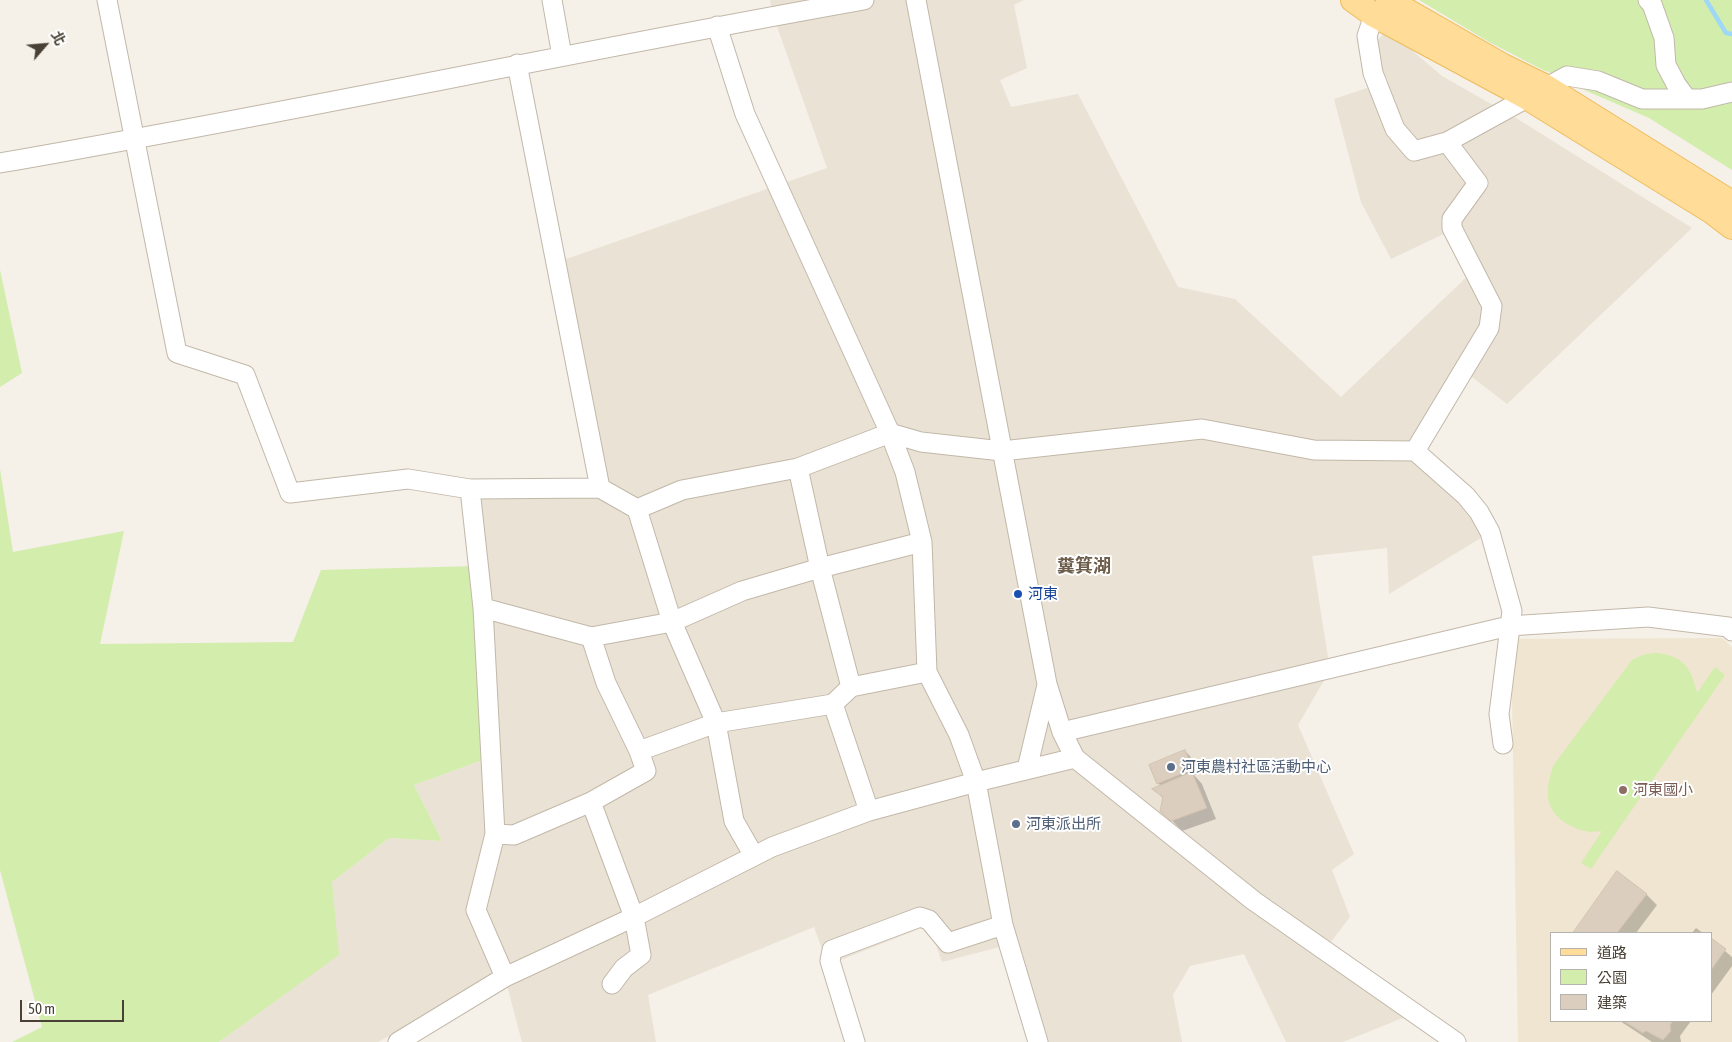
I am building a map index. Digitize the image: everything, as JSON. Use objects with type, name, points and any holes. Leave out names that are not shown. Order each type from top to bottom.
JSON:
[{"type":"main road","points":[[1353,0],[1381,7],[1732,203]]},
{"type":"main road","points":[[1537,93],[1732,227]]},
{"type":"street","points":[[107,0],[177,352],[245,375],[290,493],[408,479],[470,488],[600,488],[637,509],[672,622],[716,723],[734,821],[754,856]]},
{"type":"street","points":[[552,0],[562,56]]},
{"type":"street","points":[[0,163],[134,140],[517,64],[864,0]]},
{"type":"street","points":[[916,0],[1047,684],[1062,732],[1074,758],[1254,900],[1456,1042]]},
{"type":"street","points":[[1648,0],[1652,4],[1664,38],[1666,65],[1687,99]]},
{"type":"street","points":[[1381,7],[1367,36],[1373,73],[1395,129],[1414,151],[1447,142],[1567,76],[1598,81],[1642,99],[1702,99],[1732,92]]},
{"type":"street","points":[[718,26],[745,114],[890,433],[905,472],[922,542],[927,672],[959,735],[976,782],[1004,925],[1038,1042]]},
{"type":"street","points":[[517,64],[600,488]]},
{"type":"street","points":[[1415,451],[1489,328],[1492,306],[1452,228],[1452,219],[1478,183],[1447,142]]},
{"type":"street","points":[[637,509],[682,490],[798,468],[890,433],[921,442],[1002,451],[1202,429],[1314,450],[1415,451],[1466,496],[1490,532],[1512,611],[1499,714],[1503,744]]},
{"type":"street","points":[[798,468],[820,568],[851,687]]},
{"type":"street","points":[[470,488],[483,608],[495,834],[476,910],[505,977]]},
{"type":"street","points":[[483,608],[591,637],[672,622],[742,591],[820,568],[922,542]]},
{"type":"street","points":[[1062,732],[1510,626],[1648,617],[1728,627],[1732,631]]},
{"type":"street","points":[[495,834],[514,835],[591,802],[646,771],[606,683],[591,637]]},
{"type":"street","points":[[638,751],[716,723],[833,704],[851,687],[927,672]]},
{"type":"street","points":[[1026,769],[1047,684]]},
{"type":"street","points":[[833,704],[869,811]]},
{"type":"street","points":[[398,1042],[505,977],[634,917],[772,847],[869,811],[1074,758]]},
{"type":"street","points":[[591,802],[634,917],[640,955],[624,968],[612,984]]},
{"type":"street","points":[[855,1042],[830,961],[832,950],[920,917],[929,920],[948,943],[1004,925]]},
{"type":"shaded area","points":[[770,0],[1024,0],[1014,5],[1027,68],[1000,80],[1011,107],[1078,94],[1178,287],[1235,299],[1341,397],[1476,268],[1454,229],[1391,259],[1361,202],[1334,99],[1388,81],[1371,46],[1388,30],[1442,76],[1516,118],[1692,228],[1507,404],[1463,370],[1421,450],[1489,533],[1389,594],[1387,548],[1312,556],[1330,670],[1298,725],[1354,854],[1332,870],[1350,917],[1324,951],[1420,1011],[1343,1042],[1286,1042],[1244,954],[1190,966],[1173,995],[1182,1042],[1037,1042],[1007,945],[942,962],[929,925],[828,965],[814,927],[648,995],[656,1042],[522,1042],[505,978],[428,1015],[378,1042],[219,1042],[338,955],[332,882],[389,838],[442,841],[414,785],[494,756],[470,489],[599,488],[552,264],[827,168],[773,15]]},
{"type":"shaded area","name":"河東國小","points":[[1722,638],[1732,647],[1732,1042],[1518,1042],[1511,639]]},
{"type":"green space","points":[[1419,0],[1732,0],[1732,170],[1649,118],[1582,89],[1577,82],[1543,70],[1489,42]]},
{"type":"green space","points":[[0,270],[22,373],[0,387]]},
{"type":"green space","points":[[0,469],[13,552],[124,531],[100,644],[293,642],[321,570],[477,566],[494,756],[414,785],[442,841],[389,838],[332,882],[339,955],[219,1042],[12,1042],[42,1027],[0,870]]},
{"type":"green space","points":[[1653,653],[1671,656],[1683,663],[1692,676],[1697,693],[1715,667],[1725,675],[1591,869],[1581,863],[1602,831],[1584,831],[1563,821],[1553,811],[1548,797],[1548,785],[1553,766],[1632,660]]},
{"type":"building","name":"河東農村社區活動中心","points":[[1185,750],[1193,769],[1157,784],[1149,765]]},
{"type":"building","points":[[1192,772],[1207,808],[1171,821],[1160,811],[1163,797],[1152,789]]},
{"type":"building","points":[[1617,871],[1647,894],[1618,932],[1574,932]]},
{"type":"building","points":[[1712,939],[1726,949],[1712,969]]},
{"type":"building","points":[[1626,1022],[1672,1022],[1670,1025],[1671,1031],[1663,1040],[1646,1031],[1643,1033]]},
{"type":"waterway","points":[[1706,0],[1726,33],[1732,34]]},
{"type":"place","name":"河東","points":[[1018,594]]},
{"type":"place","name":"河東農村社區活動中心","points":[[1171,767]]},
{"type":"place","name":"河東國小","points":[[1623,790]]},
{"type":"place","name":"河東派出所","points":[[1016,824]]},
{"type":"district","name":"糞箕湖","points":[[1084,566]]}]
